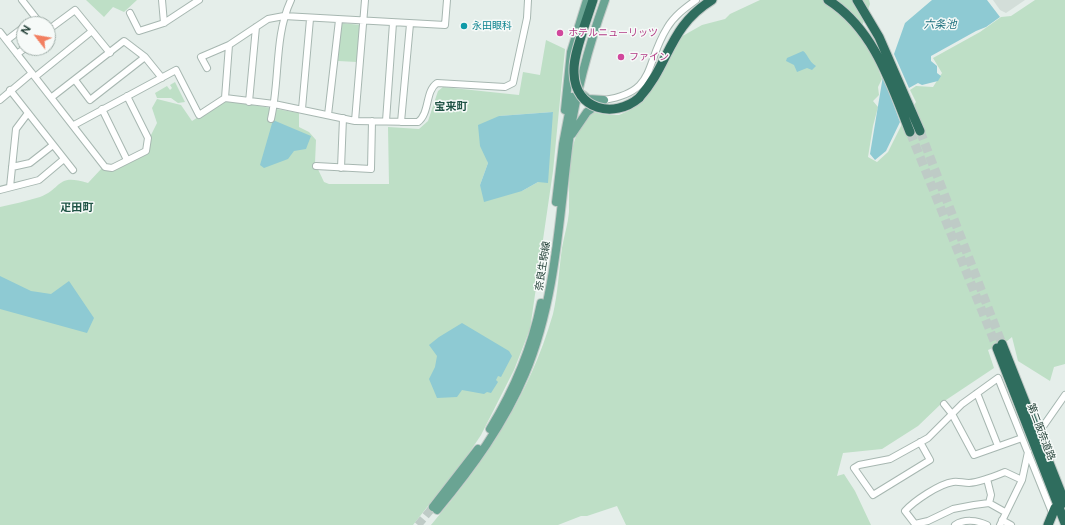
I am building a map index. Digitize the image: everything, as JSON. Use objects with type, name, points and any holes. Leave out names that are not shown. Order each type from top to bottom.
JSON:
[{"type":"highway","points":[[593,0],[583,30],[574,72],[576,86],[584,99],[597,107],[613,110],[626,107],[639,98],[651,82],[678,30],[689,18],[712,0]]},
{"type":"highway","points":[[828,0],[851,17],[870,42],[892,85],[910,132]]},
{"type":"highway","points":[[857,0],[879,37],[920,131]]},
{"type":"highway","name":"第二阪奈道路","points":[[1065,503],[999,346],[1065,523]]},
{"type":"highway","points":[[1048,525],[1054,511]]},
{"type":"main road","name":"奈良生駒線","points":[[566,142],[568,70],[571,52],[587,0]]},
{"type":"main road","name":"奈良生駒線","points":[[435,508],[466,466],[490,429],[508,396],[526,353],[540,306],[549,259],[566,142],[580,64],[599,0]]},
{"type":"main road","name":"奈良生駒線","points":[[566,142],[595,28],[605,0]]},
{"type":"main road","points":[[581,81],[581,88],[584,96],[593,100],[604,100]]},
{"type":"main road","points":[[566,142],[582,117],[604,100]]},
{"type":"street","points":[[22,0],[34,16]]},
{"type":"street","points":[[162,0],[164,23]]},
{"type":"street","points":[[130,13],[139,31],[164,23],[192,2],[199,0]]},
{"type":"street","points":[[271,119],[284,16],[291,0]]},
{"type":"street","points":[[355,121],[365,0]]},
{"type":"street","points":[[207,68],[201,57],[229,46],[268,19],[284,16],[310,19],[445,25],[447,0]]},
{"type":"street","points":[[74,125],[176,70],[199,115],[225,98],[274,104],[355,121],[415,122],[421,120],[432,87],[437,83],[505,87],[510,85],[514,80],[527,18],[528,0]]},
{"type":"street","points":[[604,100],[627,95],[640,86],[649,72],[667,27],[682,11],[696,0]]},
{"type":"street","points":[[56,24],[75,10],[110,53]]},
{"type":"street","points":[[302,109],[310,19]]},
{"type":"street","points":[[328,115],[339,20]]},
{"type":"street","points":[[386,121],[393,23]]},
{"type":"street","points":[[401,122],[410,24]]},
{"type":"street","points":[[249,102],[256,27]]},
{"type":"street","points":[[0,100],[10,90],[34,75],[92,31]]},
{"type":"street","points":[[0,32],[16,53]]},
{"type":"street","points":[[7,40],[16,33]]},
{"type":"street","points":[[52,97],[124,41],[145,57],[162,78]]},
{"type":"street","points":[[225,98],[229,46]]},
{"type":"street","points":[[19,56],[74,125],[105,167],[112,168],[146,151],[148,138],[127,96]]},
{"type":"street","points":[[75,80],[90,100],[145,57]]},
{"type":"street","points":[[10,90],[72,170]]},
{"type":"street","points":[[102,109],[127,160]]},
{"type":"street","points":[[10,187],[16,130],[28,114]]},
{"type":"street","points":[[341,168],[342,118]]},
{"type":"street","points":[[316,166],[371,169],[372,121]]},
{"type":"street","points":[[12,167],[30,163],[53,145]]},
{"type":"street","points":[[0,190],[39,180],[64,159]]},
{"type":"street","points":[[920,442],[930,460],[873,495],[854,468],[859,465],[890,459],[920,442],[928,438],[962,404],[998,378],[1054,511],[1051,525]]},
{"type":"street","points":[[977,393],[998,446]]},
{"type":"street","points":[[1042,428],[1065,395]]},
{"type":"street","points":[[944,404],[952,414],[974,455],[1022,438]]},
{"type":"street","points":[[1011,525],[1001,522],[1022,480],[1029,451]]},
{"type":"street","points":[[1005,512],[989,503],[953,509],[928,521],[915,524],[905,511],[930,491],[952,482],[968,483],[987,479],[1005,472],[1022,480]]},
{"type":"street","points":[[987,479],[991,495],[989,503]]},
{"type":"street","points":[[955,525],[959,522],[978,520],[987,525]]},
{"type":"shaded area","points":[[993,0],[1025,0],[1006,13],[1000,10]]},
{"type":"green space","points":[[86,0],[137,0],[124,12],[113,7],[104,17]]},
{"type":"green space","points":[[760,0],[869,0],[870,4],[861,29],[862,36],[873,55],[882,79],[878,87],[879,95],[873,101],[878,107],[868,157],[877,162],[888,152],[902,124],[916,102],[910,90],[916,86],[933,87],[942,73],[933,58],[980,32],[1001,17],[1011,16],[1035,0],[1065,0],[1065,364],[1054,367],[1050,381],[1018,361],[1012,337],[1006,342],[988,350],[994,368],[943,402],[918,426],[882,449],[843,453],[837,476],[844,474],[855,491],[871,525],[626,525],[617,506],[587,516],[581,516],[558,525],[431,525],[470,476],[504,426],[532,373],[543,344],[555,306],[562,248],[569,212],[570,172],[573,146],[577,133],[583,122],[592,112],[619,115],[637,105],[679,38],[702,25],[725,19],[730,14]]},
{"type":"green space","points":[[341,23],[361,25],[357,62],[338,61]]},
{"type":"green space","points":[[546,40],[565,49],[553,171],[530,329],[514,370],[481,435],[465,459],[413,525],[0,525],[0,207],[40,197],[65,181],[78,180],[88,183],[102,168],[114,170],[146,154],[151,135],[157,123],[152,108],[157,99],[181,105],[192,121],[225,100],[299,113],[299,127],[309,132],[316,140],[315,163],[324,182],[329,184],[389,184],[388,127],[419,129],[428,121],[438,91],[443,87],[519,95],[523,72],[540,75]],"holes":[[[553,112],[538,182],[522,191],[480,185],[488,163],[487,159],[499,116]]]},
{"type":"green space","points":[[175,82],[185,102],[178,103],[171,98],[157,98],[155,93],[167,86],[170,90],[172,88],[170,85]]},
{"type":"water","name":"六条池","points":[[932,0],[987,0],[1000,17],[986,27],[931,56],[931,61],[937,66],[937,73],[941,76],[938,81],[922,85],[918,83],[909,88],[894,54],[905,23]]},
{"type":"water","points":[[803,51],[816,66],[812,70],[807,68],[797,72],[794,65],[786,61],[787,58]]},
{"type":"water","points":[[883,76],[900,122],[886,151],[875,160],[870,154]]},
{"type":"water","points":[[553,112],[548,183],[538,182],[522,191],[484,202],[480,185],[488,163],[480,146],[478,125],[499,116]]},
{"type":"water","points":[[273,120],[311,136],[306,149],[294,151],[288,159],[264,168],[260,165]]},
{"type":"water","points":[[0,276],[31,291],[51,294],[69,281],[94,318],[87,333],[0,309]]},
{"type":"water","points":[[462,323],[509,351],[512,356],[501,377],[498,376],[496,380],[498,382],[491,393],[487,392],[484,394],[462,390],[457,397],[437,398],[429,379],[435,367],[437,356],[429,345]]},
{"type":"waterway","points":[[1038,428],[1057,402]]},
{"type":"tunnel","points":[[920,131],[1002,344]]},
{"type":"tunnel","points":[[910,132],[997,348]]},
{"type":"tunnel","points":[[418,525],[433,507]]},
{"type":"place","name":"永田眼科","points":[[464,26]]},
{"type":"place","name":"ホテルニューリッツ","points":[[560,33]]},
{"type":"place","name":"ファイン","points":[[621,57]]},
{"type":"district","name":"宝来町","points":[[451,107]]},
{"type":"district","name":"疋田町","points":[[77,208]]}]
